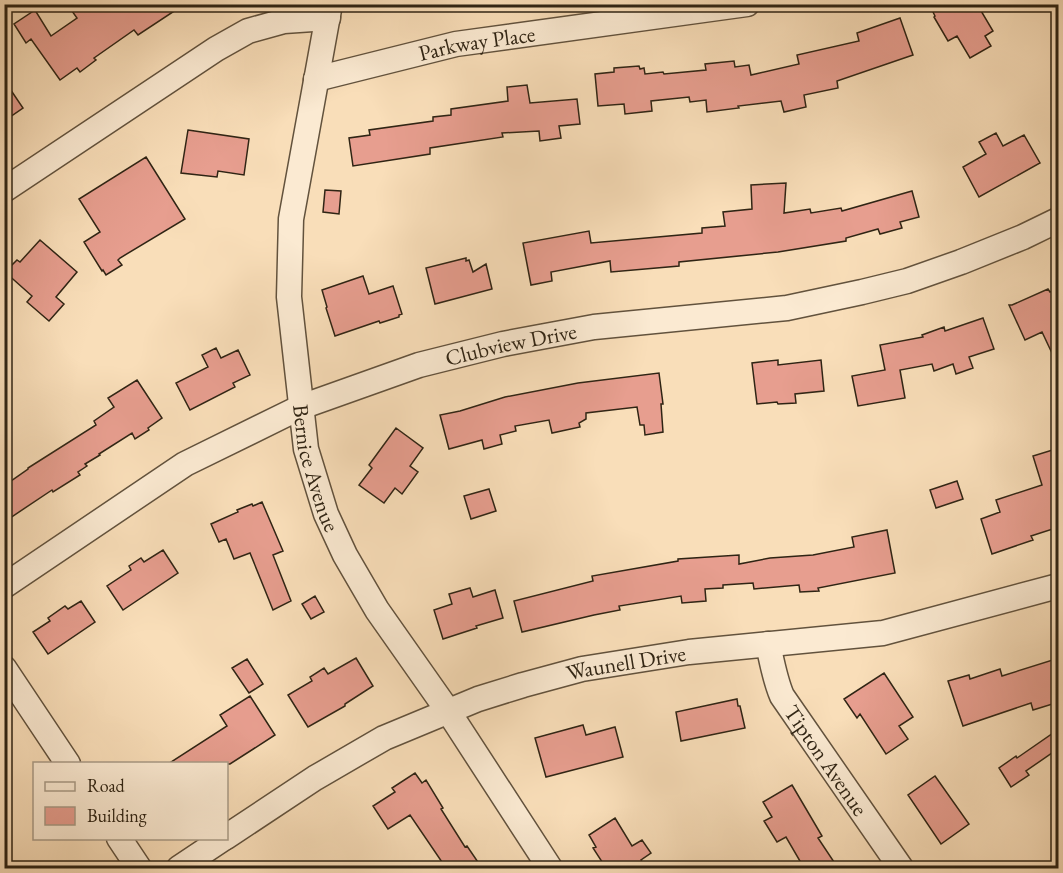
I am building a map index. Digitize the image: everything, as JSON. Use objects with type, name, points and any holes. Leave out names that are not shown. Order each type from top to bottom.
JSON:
[{"type":"street","name":"Parkway Place","points":[[316,79],[456,44],[747,4]]},
{"type":"street","name":"Bernice Avenue","points":[[329,11],[291,219],[289,297],[306,449],[326,514],[345,555],[377,610],[448,711],[550,868]]},
{"type":"street","points":[[4,190],[216,49],[248,31],[329,11]]},
{"type":"street","name":"Clubview Drive","points":[[4,586],[185,464],[302,407],[419,365],[503,344],[594,327],[787,308],[862,292],[907,281],[961,262],[1023,237],[1059,219]]},
{"type":"street","name":"Waunell Drive","points":[[228,836],[315,778],[384,738],[448,711],[523,685],[582,669],[688,652],[883,633],[1059,586]]},
{"type":"street","name":"Tipton Avenue","points":[[768,645],[774,674],[782,696],[901,868]]},
{"type":"street","points":[[4,668],[67,762]]},
{"type":"street","points":[[120,840],[139,868]]},
{"type":"street","name":"Waunell Drive","points":[[179,868],[222,840]]},
{"type":"building","points":[[67,4],[185,4],[138,35],[134,30],[94,58],[96,60],[80,72],[77,68],[60,80],[31,39],[26,43],[14,24],[35,10],[51,36],[77,18]]},
{"type":"building","points":[[929,4],[977,4],[993,31],[985,36],[991,46],[970,58],[957,36],[948,41]]},
{"type":"building","points":[[900,18],[913,55],[837,81],[838,88],[804,95],[806,107],[784,112],[781,101],[707,112],[706,100],[690,102],[689,97],[651,101],[652,111],[625,114],[624,104],[598,106],[595,74],[614,72],[614,68],[639,66],[640,69],[644,68],[645,74],[663,72],[664,74],[706,70],[705,64],[734,61],[735,67],[749,65],[751,75],[799,64],[797,55],[859,41],[857,33]]},
{"type":"building","points":[[4,80],[23,108],[4,121]]},
{"type":"building","points":[[527,85],[530,103],[577,99],[580,124],[559,126],[561,138],[540,141],[539,131],[502,133],[503,137],[430,148],[430,154],[353,166],[349,138],[370,135],[369,130],[433,121],[433,117],[451,115],[451,109],[508,101],[507,87]]},
{"type":"building","points":[[188,130],[249,139],[244,175],[218,171],[217,177],[181,173]]},
{"type":"building","points":[[996,133],[1003,146],[1024,135],[1040,163],[979,197],[963,167],[986,154],[979,142]]},
{"type":"building","points":[[146,157],[185,219],[120,258],[118,260],[122,265],[106,275],[84,242],[100,232],[79,199]]},
{"type":"building","points":[[786,183],[784,213],[810,209],[811,213],[841,208],[842,211],[912,191],[919,217],[900,222],[902,228],[880,234],[878,229],[846,238],[846,241],[778,252],[679,262],[679,266],[611,272],[610,261],[551,272],[552,281],[531,285],[523,243],[589,231],[591,243],[702,233],[702,228],[725,226],[723,212],[752,209],[751,185]]},
{"type":"building","points":[[325,190],[341,191],[339,214],[323,212]]},
{"type":"building","points":[[40,240],[77,272],[56,297],[64,304],[49,321],[27,302],[32,296],[5,272],[17,260],[20,262]]},
{"type":"building","points":[[466,258],[473,272],[486,264],[492,289],[435,304],[426,268]]},
{"type":"building","points":[[363,276],[369,294],[393,286],[402,314],[399,317],[380,323],[379,321],[335,336],[322,290]]},
{"type":"building","points":[[1059,288],[1059,368],[1042,332],[1025,340],[1009,305],[1048,289],[1050,292]]},
{"type":"building","points":[[983,318],[994,349],[969,357],[973,368],[956,374],[953,364],[934,371],[932,364],[900,370],[905,398],[858,406],[852,376],[885,370],[880,345],[923,337],[922,335],[944,327],[945,331]]},
{"type":"building","points":[[216,348],[221,358],[238,350],[250,375],[233,383],[235,387],[190,410],[176,383],[208,367],[202,355]]},
{"type":"building","points":[[778,360],[778,365],[821,360],[824,391],[795,394],[796,403],[757,404],[752,363]]},
{"type":"building","points":[[659,373],[663,404],[661,404],[663,432],[645,435],[644,425],[640,425],[637,407],[586,413],[586,419],[579,423],[580,427],[552,433],[549,420],[515,426],[516,431],[500,435],[502,444],[484,449],[482,440],[449,449],[440,415],[505,397],[578,383]]},
{"type":"building","points":[[137,380],[162,418],[135,439],[132,433],[99,454],[85,464],[87,466],[78,472],[80,475],[53,492],[52,490],[4,522],[4,486],[96,425],[94,421],[114,407],[108,398]]},
{"type":"building","points":[[396,428],[423,448],[410,466],[418,472],[402,494],[395,488],[384,503],[359,485],[372,468],[369,465]]},
{"type":"building","points":[[1059,448],[1059,527],[1031,536],[1033,540],[992,554],[981,519],[1000,512],[996,500],[1042,485],[1033,456]]},
{"type":"building","points":[[957,481],[963,499],[936,508],[930,490]]},
{"type":"building","points":[[489,489],[496,511],[471,519],[464,496]]},
{"type":"building","points":[[262,502],[283,551],[273,555],[291,601],[273,610],[250,553],[234,559],[226,539],[219,542],[211,524],[238,512],[237,510]]},
{"type":"building","points":[[887,530],[895,573],[818,588],[819,591],[800,592],[799,585],[754,589],[753,583],[723,585],[723,588],[705,589],[706,601],[682,603],[681,596],[619,606],[620,610],[522,632],[514,601],[593,581],[592,576],[678,561],[678,559],[739,555],[739,564],[770,558],[813,555],[854,547],[852,537]]},
{"type":"building","points":[[163,550],[178,573],[123,610],[107,586],[131,570],[129,566],[141,558],[144,562]]},
{"type":"building","points":[[470,588],[473,597],[495,590],[503,618],[443,639],[434,610],[452,604],[449,594]]},
{"type":"building","points":[[315,596],[324,612],[311,619],[302,604]]},
{"type":"building","points":[[81,601],[95,622],[48,654],[33,632],[50,621],[48,618],[65,606],[68,609]]},
{"type":"building","points":[[356,658],[373,686],[345,706],[308,727],[288,695],[312,681],[310,677],[324,668],[328,674]]},
{"type":"building","points":[[1059,658],[1059,702],[1033,710],[1031,703],[963,726],[948,681],[969,675],[970,679],[1000,669],[1002,676]]},
{"type":"building","points":[[247,659],[263,684],[249,693],[232,668]]},
{"type":"building","points":[[884,673],[913,717],[899,726],[908,739],[886,754],[860,714],[857,718],[844,699]]},
{"type":"building","points":[[250,696],[275,735],[230,764],[228,762],[171,762],[227,726],[220,715]]},
{"type":"building","points":[[737,699],[745,728],[681,741],[676,712]]},
{"type":"building","points":[[583,725],[586,735],[615,727],[623,757],[546,777],[535,738]]},
{"type":"building","points":[[1059,729],[1059,748],[1026,771],[1029,775],[1011,787],[999,768]]},
{"type":"building","points":[[415,773],[422,783],[426,780],[465,847],[467,846],[482,868],[446,868],[410,815],[388,829],[373,806],[395,792],[392,788]]},
{"type":"building","points":[[935,776],[969,824],[941,844],[908,795]]},
{"type":"building","points":[[792,785],[822,836],[818,838],[838,868],[804,868],[786,837],[777,842],[764,821],[772,817],[763,802]]},
{"type":"building","points":[[615,818],[632,846],[642,840],[651,853],[641,860],[646,868],[606,868],[593,848],[596,847],[589,835]]}]
